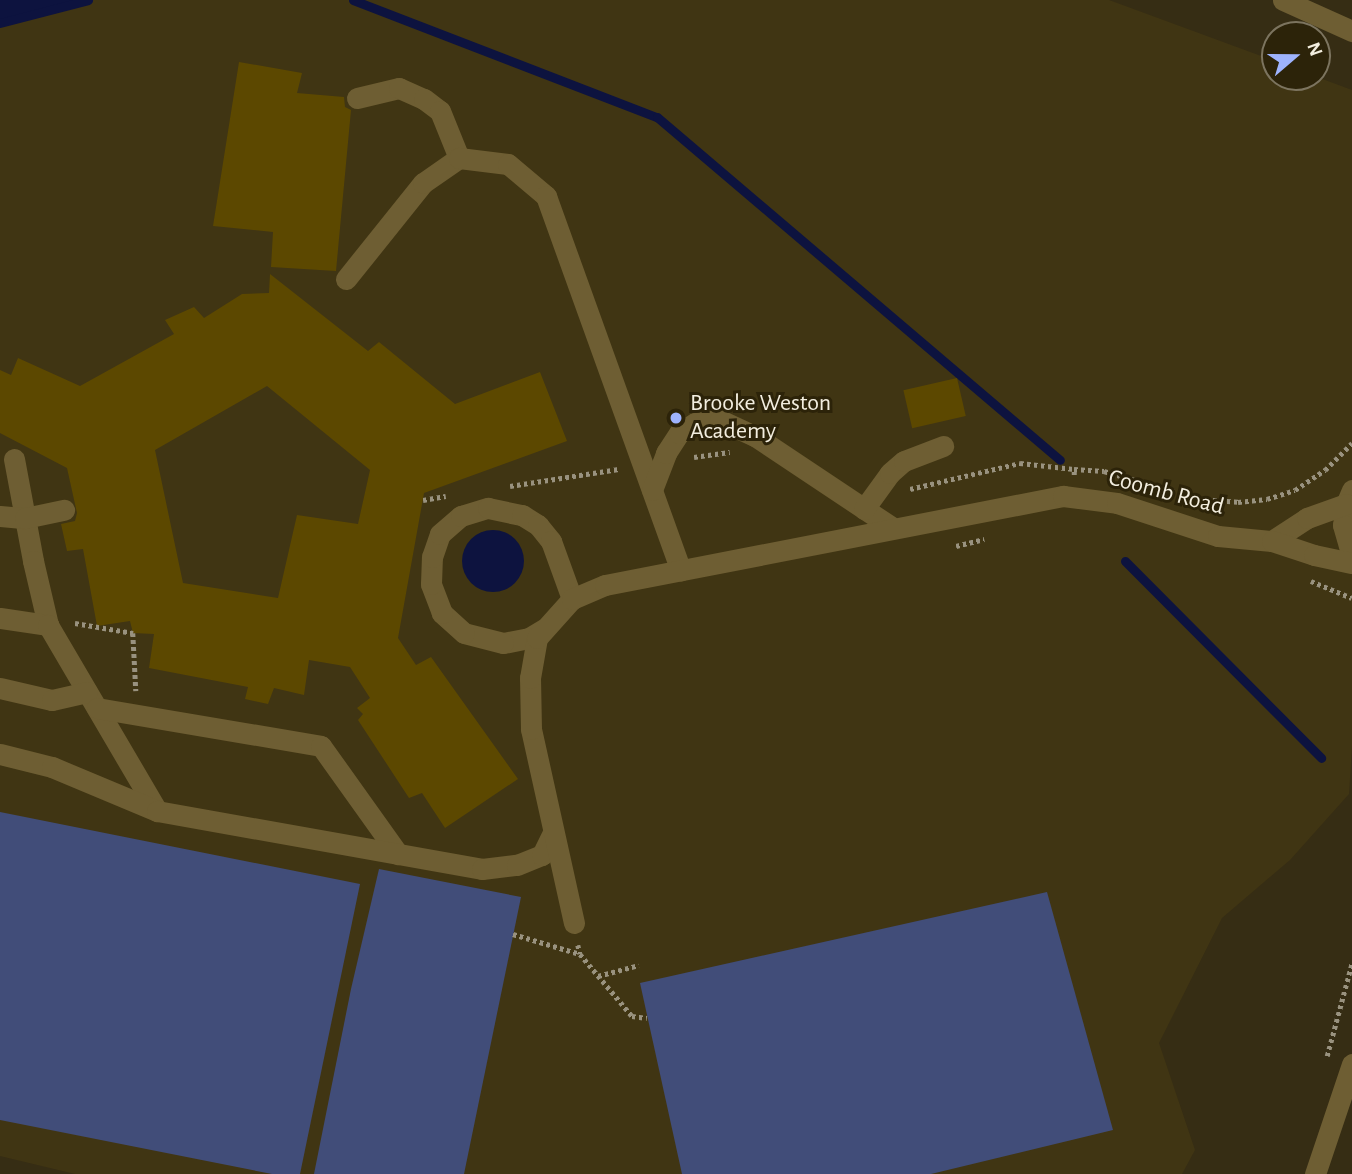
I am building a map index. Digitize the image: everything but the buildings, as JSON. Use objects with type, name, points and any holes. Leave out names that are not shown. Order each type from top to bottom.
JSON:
[{"type":"street","points":[[1283,0],[1352,31]]},
{"type":"street","points":[[357,98],[399,88],[424,99],[440,111],[459,158]]},
{"type":"street","points":[[346,279],[423,183],[459,158],[508,164],[546,196],[681,570]]},
{"type":"street","points":[[652,490],[679,433],[695,423],[708,420],[733,423],[893,528]]},
{"type":"street","points":[[864,509],[880,486],[904,461],[943,446]]},
{"type":"street","points":[[14,459],[48,622],[157,811]]},
{"type":"street","name":"Coomb Road","points":[[572,599],[606,585],[1063,496],[1116,503],[1218,536],[1272,541],[1314,555],[1352,563]]},
{"type":"street","points":[[1272,541],[1307,518],[1349,497]]},
{"type":"street","points":[[1349,497],[1343,525],[1352,555]]},
{"type":"street","points":[[544,629],[529,638],[503,643],[464,633],[442,613],[431,584],[432,557],[440,534],[461,516],[488,508],[522,514],[538,525],[551,541],[572,599],[537,638],[530,678],[531,729],[574,923]]},
{"type":"street","points":[[0,516],[25,518],[64,510]]},
{"type":"street","points":[[0,618],[48,622]]},
{"type":"street","points":[[0,688],[52,700],[92,700],[137,715],[321,746],[398,854]]},
{"type":"street","points":[[0,754],[52,767],[157,811],[482,869],[517,865],[542,855],[554,832]]},
{"type":"street","points":[[1315,1174],[1352,1064]]},
{"type":"path","points":[[506,486],[769,446]]},
{"type":"path","points":[[880,486],[890,495],[1020,463],[1074,469]]},
{"type":"path","points":[[423,500],[451,495]]},
{"type":"path","points":[[1308,581],[1352,598]]},
{"type":"path","points":[[48,622],[133,633],[137,715]]},
{"type":"path","points":[[574,923],[580,954],[632,1016],[647,1018]]},
{"type":"path","points":[[513,934],[580,954]]},
{"type":"path","points":[[598,976],[639,965]]},
{"type":"shaded area","name":"Brooke Weston Academy","points":[[0,0],[1109,0],[1261,56],[1261,91],[1331,91],[1331,82],[1352,90],[1352,746],[1349,794],[1290,860],[1222,918],[1159,1043],[1195,1150],[1182,1174],[75,1174],[0,1156]]},
{"type":"shaded area","points":[[0,0],[88,0],[0,23]]},
{"type":"shaded area","points":[[493,530],[505,532],[515,539],[522,549],[522,573],[515,583],[505,590],[493,592],[481,590],[471,583],[464,573],[462,561],[464,549],[471,539],[481,532]]},
{"type":"shaded area","points":[[0,812],[360,884],[300,1174],[272,1174],[0,1120]]},
{"type":"shaded area","points":[[379,869],[521,897],[464,1174],[314,1174],[351,989]]},
{"type":"shaded area","points":[[1047,892],[1113,1130],[931,1174],[682,1174],[640,983]]},
{"type":"waterway","points":[[0,23],[88,0]]},
{"type":"waterway","points":[[353,0],[657,117],[1060,460]]},
{"type":"waterway","points":[[1125,561],[1321,758]]},
{"type":"place","name":"Brooke Weston Academy","points":[[676,418]]}]
